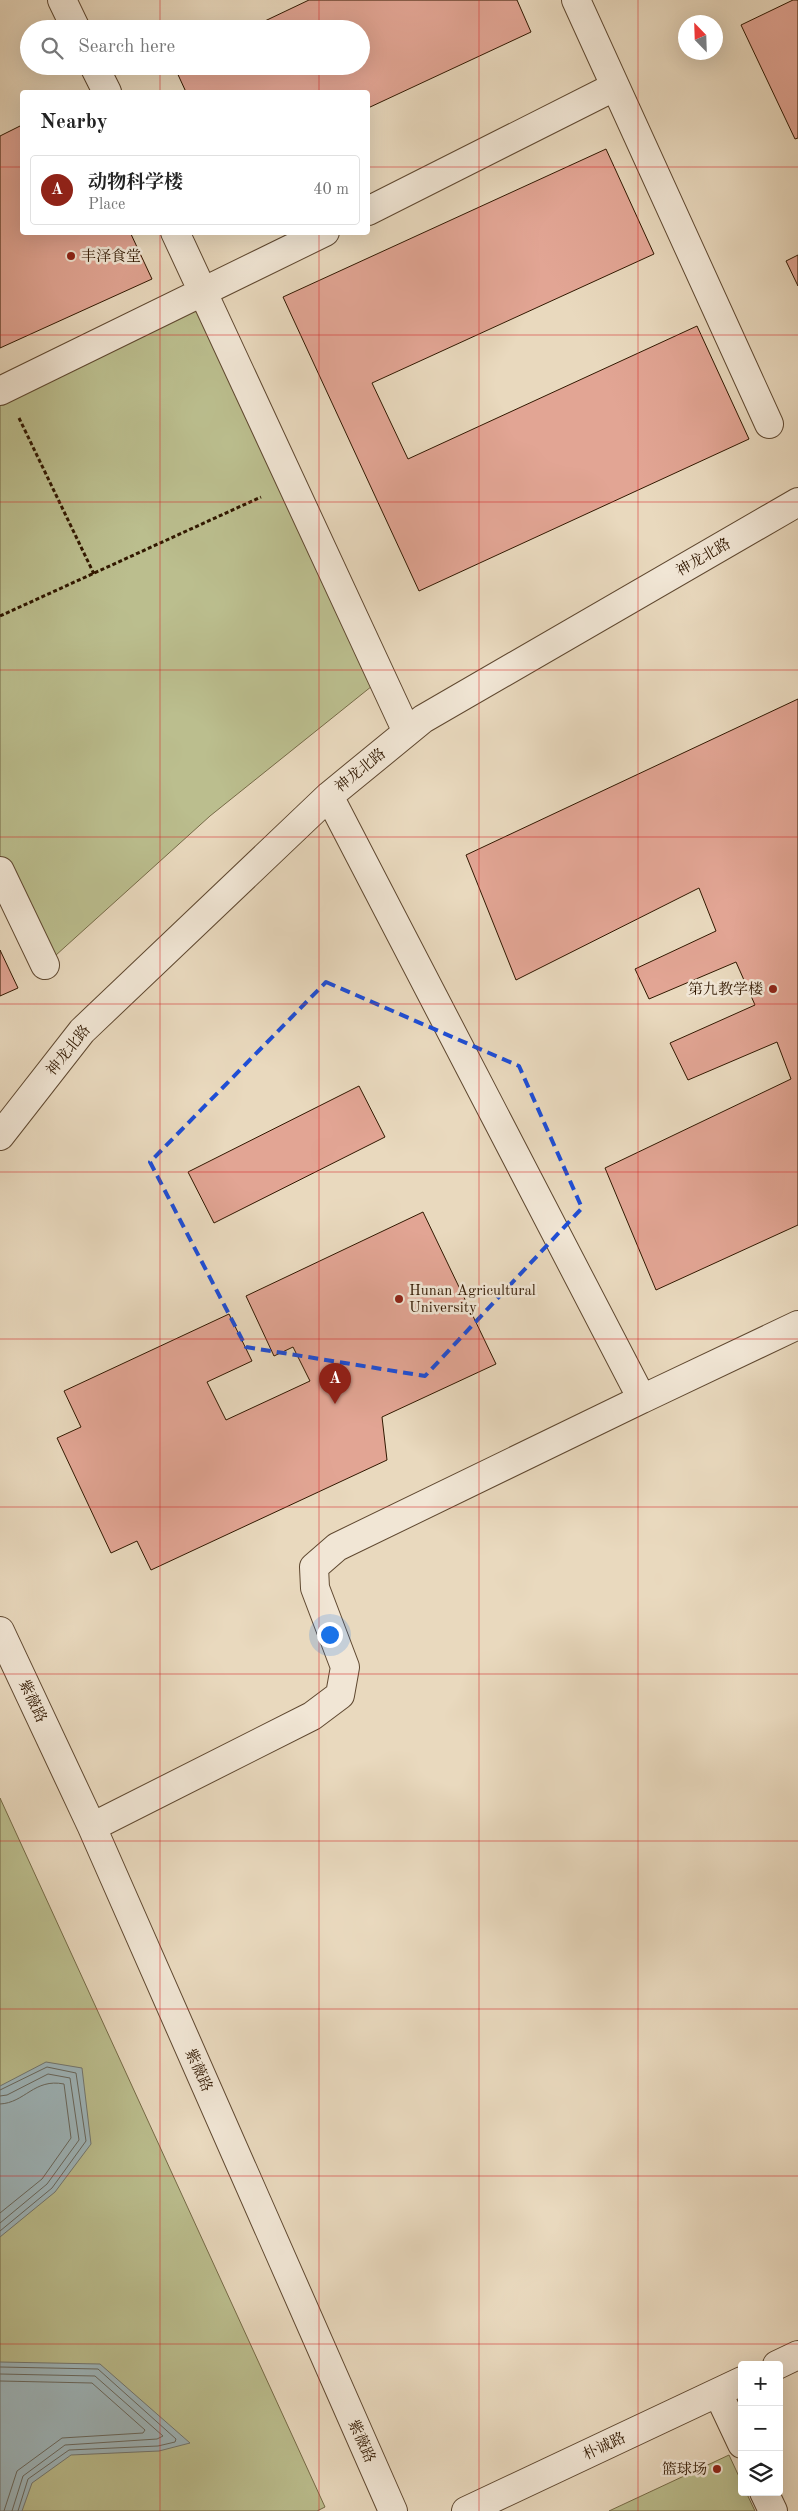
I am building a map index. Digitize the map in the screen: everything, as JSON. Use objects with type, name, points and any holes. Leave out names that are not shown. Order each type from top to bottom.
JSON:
[{"type":"street","points":[[62,0],[72,20]]},
{"type":"street","points":[[576,0],[769,424]]},
{"type":"street","points":[[98,75],[106,90]]},
{"type":"street","points":[[370,210],[614,87]]},
{"type":"street","points":[[176,235],[407,732]]},
{"type":"street","points":[[2,390],[205,293],[319,235]]},
{"type":"street","name":"神龙北路","points":[[0,1136],[82,1031],[329,796],[423,719],[798,502]]},
{"type":"street","points":[[329,796],[642,1399]]},
{"type":"street","points":[[0,870],[45,965]]},
{"type":"street","points":[[92,1827],[312,1716],[340,1696],[345,1668],[315,1588],[314,1567],[338,1547],[798,1325]]},
{"type":"street","name":"紫薇路","points":[[0,1631],[92,1827],[393,2511]]},
{"type":"street","points":[[783,2362],[798,2355]]},
{"type":"street","points":[[730,2387],[738,2425]]},
{"type":"street","name":"朴诚路","points":[[466,2511],[730,2387]]},
{"type":"street","points":[[766,2496],[773,2511]]},
{"type":"path","points":[[2,390],[94,574]]},
{"type":"path","points":[[0,616],[292,482]]},
{"type":"highlighted area","points":[[326,982],[519,1066],[582,1208],[425,1376],[246,1347],[150,1162]]},
{"type":"green space","points":[[205,293],[382,678],[210,816],[45,965],[0,871],[0,391]]},
{"type":"green space","points":[[0,1798],[325,2507],[317,2511],[0,2511]]},
{"type":"green space","name":"篮球场","points":[[729,2455],[738,2474],[738,2496],[748,2496],[755,2511],[609,2511]]},
{"type":"water","points":[[46,2062],[82,2068],[91,2144],[55,2192],[0,2237],[0,2086]]},
{"type":"water","points":[[0,2362],[100,2364],[190,2443],[159,2451],[71,2455],[32,2483],[22,2511],[0,2511]]},
{"type":"building","points":[[309,0],[517,0],[531,32],[370,107],[370,90],[185,90],[178,75],[370,75],[370,20],[267,20]]},
{"type":"building","points":[[793,0],[798,0],[798,138],[795,139],[741,25]]},
{"type":"building","name":"丰泽食堂","points":[[20,126],[20,235],[131,235],[152,279],[0,348],[0,136]]},
{"type":"building","points":[[606,149],[654,254],[372,383],[408,459],[697,326],[749,439],[419,591],[283,297]]},
{"type":"building","points":[[798,255],[798,286],[786,261]]},
{"type":"building","name":"第九教学楼","points":[[798,699],[798,1225],[656,1290],[605,1168],[791,1079],[777,1042],[688,1080],[670,1043],[755,1005],[736,962],[649,999],[635,969],[716,931],[699,888],[516,980],[466,855]]},
{"type":"building","points":[[0,950],[18,988],[0,996]]},
{"type":"building","points":[[359,1086],[385,1137],[214,1223],[188,1172]]},
{"type":"building","points":[[423,1212],[496,1364],[382,1417],[387,1460],[151,1570],[137,1541],[111,1553],[57,1438],[81,1427],[64,1391],[229,1314],[252,1361],[207,1382],[226,1420],[310,1381],[293,1347],[274,1356],[246,1296]]},
{"type":"place","name":"丰泽食堂","points":[[71,256]]},
{"type":"place","name":"第九教学楼","points":[[773,989]]},
{"type":"place","name":"Hunan Agricultural University","points":[[399,1299]]},
{"type":"place","name":"动物科学楼","points":[[335,1404]]},
{"type":"place","name":"篮球场","points":[[717,2469]]}]
